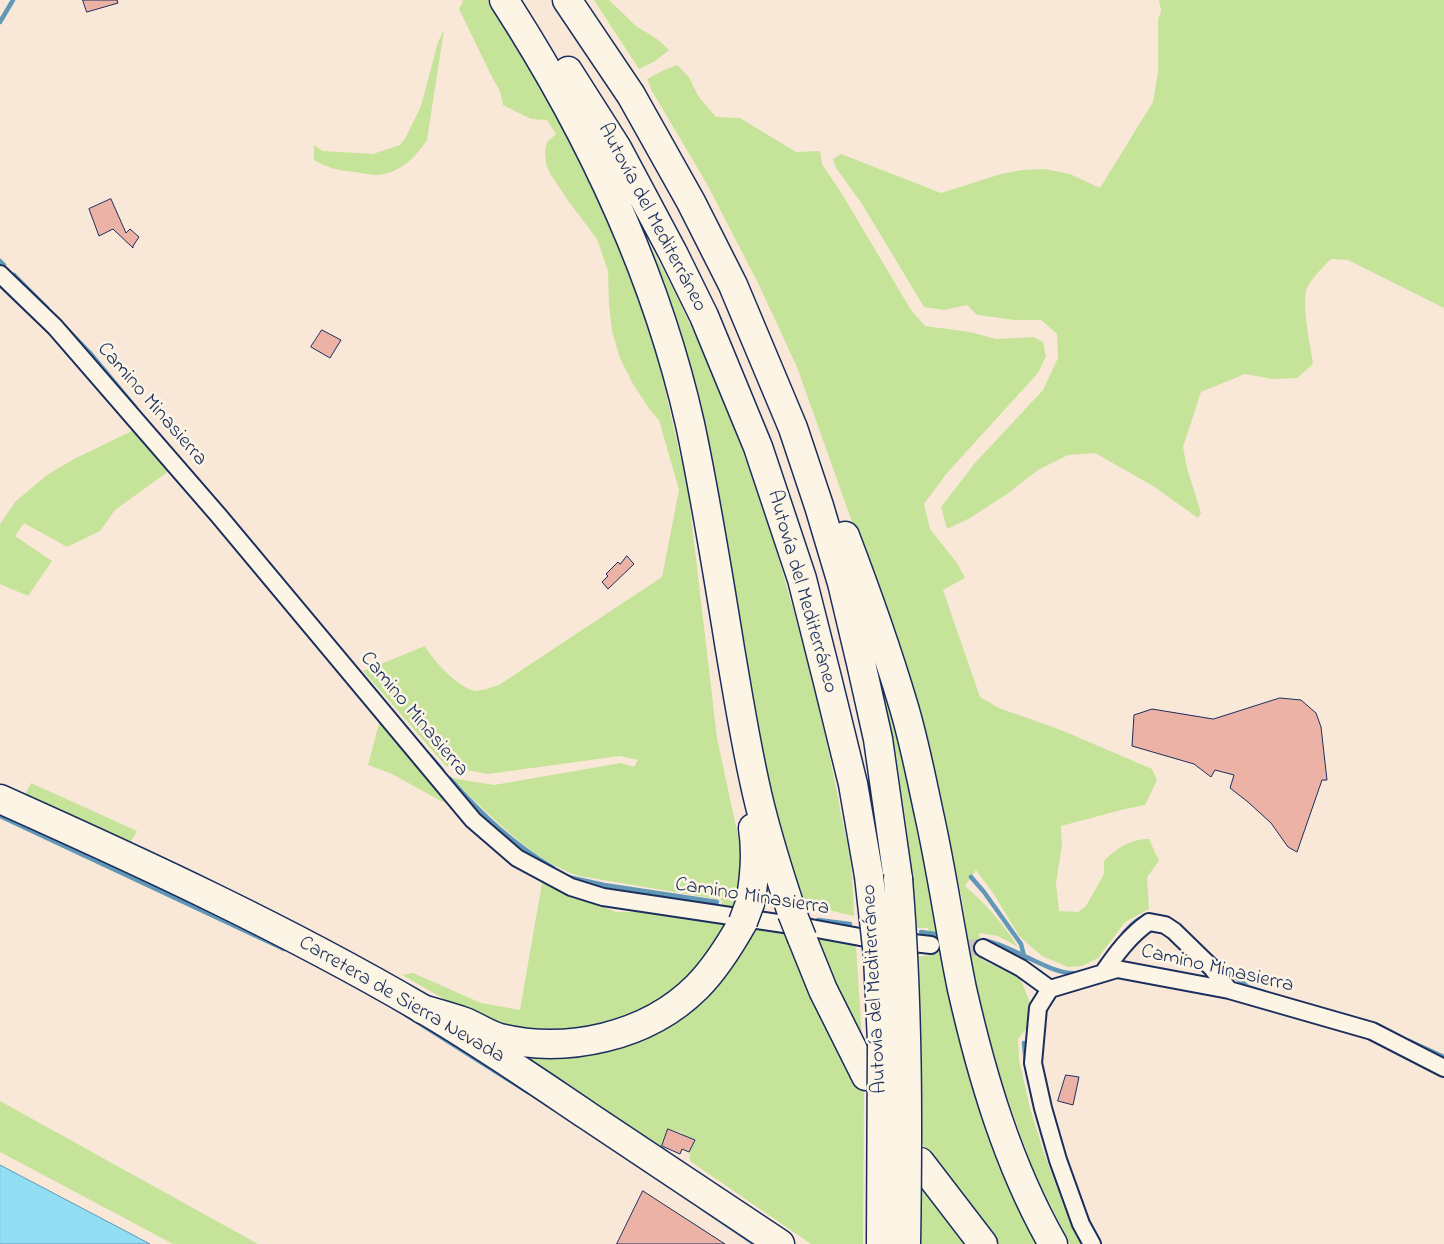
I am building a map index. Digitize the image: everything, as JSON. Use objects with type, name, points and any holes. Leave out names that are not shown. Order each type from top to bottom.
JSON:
[{"type":"highway","points":[[504,0],[536,50],[574,116],[602,174],[635,247],[666,336],[689,422],[704,491],[744,731],[759,805],[775,863],[792,913],[823,990],[866,1076]]},
{"type":"highway","name":"Autovía del Mediterráneo","points":[[519,0],[553,48],[617,148],[704,316],[758,447],[802,579],[853,784],[869,876],[878,956],[882,1042],[881,1244]]},
{"type":"highway","name":"Autovía del Mediterráneo","points":[[567,0],[631,95],[691,202],[733,286],[793,428],[842,583],[878,740],[898,879],[904,951],[907,1055],[906,1244]]},
{"type":"highway","points":[[766,363],[800,416],[860,573],[903,705],[930,815],[962,988],[982,1070],[1007,1148],[1040,1221],[1053,1244]]},
{"type":"highway","points":[[422,1009],[465,1022],[498,1038],[536,1044],[570,1044],[606,1038],[639,1026],[668,1011],[697,988],[722,957],[746,913],[755,876],[756,845],[742,765],[744,731]]},
{"type":"highway","name":"Carretera de Sierra Nevada","points":[[0,798],[253,918],[334,959],[422,1009],[539,1083],[780,1244]]},
{"type":"highway","points":[[920,1162],[983,1244]]},
{"type":"street","name":"Camino Minasierra","points":[[0,274],[55,327],[212,508],[472,820],[517,858],[571,887],[602,897],[860,937],[931,945]]},
{"type":"street","points":[[1103,973],[1128,940],[1149,922],[1165,925],[1174,931],[1212,968],[1229,990]]},
{"type":"street","points":[[983,948],[1021,968],[1050,989],[1038,1008],[1033,1063],[1043,1108],[1058,1160],[1081,1224],[1092,1244]]},
{"type":"street","name":"Camino Minasierra","points":[[1050,989],[1117,969],[1229,990],[1372,1031],[1444,1068]]},
{"type":"green space","points":[[462,0],[487,0],[533,68],[606,213],[636,288],[656,349],[688,491],[717,738],[741,850],[736,910],[721,906],[722,900],[579,876],[562,869],[528,848],[451,778],[494,785],[621,763],[634,767],[638,760],[620,756],[488,774],[446,766],[363,671],[425,646],[434,659],[461,685],[478,691],[499,685],[662,577],[679,490],[659,420],[633,384],[620,358],[612,331],[608,271],[597,239],[569,202],[546,164],[545,151],[547,142],[556,134],[547,120],[531,119],[503,105],[500,91],[459,9],[463,2]]},
{"type":"green space","points":[[594,0],[609,0],[636,26],[657,39],[669,50],[655,61],[639,69]]},
{"type":"green space","points":[[1159,0],[1444,0],[1444,308],[1348,260],[1331,259],[1313,279],[1306,293],[1308,336],[1313,364],[1297,378],[1272,379],[1245,374],[1201,392],[1183,447],[1187,468],[1201,513],[1198,518],[1153,486],[1095,453],[1068,455],[1038,470],[1007,494],[970,518],[947,529],[941,507],[975,463],[1043,390],[1058,358],[1057,334],[1041,320],[1015,320],[977,315],[967,305],[944,310],[924,307],[862,204],[836,168],[833,159],[841,154],[941,193],[1001,174],[1022,170],[1045,169],[1070,174],[1100,188],[1153,102],[1158,72],[1158,20],[1161,11]]},
{"type":"green space","points":[[444,30],[427,140],[407,163],[386,174],[378,175],[339,170],[314,160],[314,145],[323,151],[373,154],[400,145],[421,106],[438,42]]},
{"type":"green space","points":[[677,65],[689,77],[698,96],[716,117],[740,118],[796,152],[820,151],[822,164],[911,310],[925,326],[970,332],[996,339],[1034,337],[1043,342],[1046,356],[1038,373],[947,473],[924,504],[930,529],[957,563],[965,578],[943,590],[980,697],[999,708],[1061,730],[1152,769],[1157,780],[1145,805],[1061,826],[1062,845],[1056,883],[1059,911],[1078,912],[1086,906],[1104,874],[1104,861],[1125,845],[1136,840],[1149,839],[1159,861],[1147,877],[1149,909],[1125,922],[1098,958],[1082,966],[1068,967],[1042,956],[1020,937],[993,893],[976,870],[965,886],[994,914],[1018,947],[998,936],[979,933],[982,960],[1020,978],[1030,1002],[1027,1028],[1018,1039],[1019,1060],[1030,1108],[1044,1153],[1070,1223],[1081,1244],[1070,1244],[1034,1172],[1004,1089],[983,1015],[971,963],[962,899],[925,748],[915,694],[870,563],[851,519],[797,367],[758,283],[707,184],[652,91],[647,79]]},
{"type":"green space","points":[[633,215],[689,323],[714,379],[737,436],[776,551],[818,703],[849,853],[854,916],[820,908],[807,912],[779,834],[754,725],[712,462],[678,343]]},
{"type":"green space","points":[[136,429],[169,471],[115,510],[100,531],[67,547],[24,523],[15,536],[52,561],[28,596],[0,584],[0,524],[15,502],[47,475],[74,459]]},
{"type":"green space","points":[[868,627],[1040,1244],[999,1244],[917,1137],[914,957],[933,955],[928,928],[910,928],[908,879],[910,857],[906,823],[896,754]]},
{"type":"green space","points":[[380,720],[448,803],[392,774],[368,765]]},
{"type":"green space","points":[[31,783],[137,831],[131,842],[24,797]]},
{"type":"green space","points":[[542,883],[616,912],[657,912],[733,921],[722,942],[671,995],[636,1014],[602,1029],[520,1031],[489,1021],[446,1000],[402,975],[413,973],[481,1003],[520,1010]]},
{"type":"green space","points":[[753,925],[785,933],[827,1031],[864,1093],[863,1244],[811,1244],[690,1161],[689,1152],[695,1140],[688,1137],[685,1143],[679,1141],[682,1133],[668,1129],[662,1147],[513,1050],[609,1046]]},
{"type":"green space","points":[[806,931],[856,946],[863,1053]]},
{"type":"green space","points":[[0,1101],[258,1244],[173,1244],[0,1152]]},
{"type":"green space","points":[[916,1174],[968,1244],[915,1244]]},
{"type":"water","points":[[0,1165],[135,1236],[150,1244],[0,1244]]},
{"type":"building","points":[[83,0],[117,0],[118,3],[87,12]]},
{"type":"building","points":[[111,199],[126,233],[130,229],[139,237],[133,248],[113,229],[99,236],[89,209]]},
{"type":"building","points":[[322,330],[341,340],[330,358],[311,347]]},
{"type":"building","points":[[627,556],[634,564],[608,589],[602,582],[608,576],[606,574],[618,562],[620,564]]},
{"type":"building","points":[[1280,698],[1301,700],[1316,713],[1321,727],[1327,780],[1322,780],[1297,852],[1288,847],[1271,823],[1230,788],[1234,775],[1215,770],[1211,777],[1194,764],[1132,746],[1134,715],[1152,709],[1213,719]]},
{"type":"building","points":[[1066,1075],[1079,1077],[1073,1105],[1058,1101]]},
{"type":"building","points":[[668,1129],[695,1140],[689,1152],[682,1149],[680,1154],[662,1146]]},
{"type":"building","points":[[643,1191],[725,1244],[617,1244]]},
{"type":"waterway","points":[[0,22],[13,0]]},
{"type":"waterway","points":[[0,261],[4,265]]},
{"type":"waterway","points":[[14,275],[47,308]]},
{"type":"waterway","points":[[66,328],[90,353],[135,407]]},
{"type":"waterway","points":[[430,756],[442,770]]},
{"type":"waterway","points":[[450,779],[498,828],[524,849],[553,868]]},
{"type":"waterway","points":[[0,816],[284,949]]},
{"type":"waterway","points":[[568,877],[604,885],[717,902]]},
{"type":"waterway","points":[[971,877],[1021,944],[1025,960]]},
{"type":"waterway","points":[[1123,934],[1136,921],[1146,917]]},
{"type":"waterway","points":[[818,920],[850,924]]},
{"type":"waterway","points":[[921,932],[942,935]]},
{"type":"waterway","points":[[983,940],[995,943],[1056,970],[1077,973]]},
{"type":"waterway","points":[[1217,962],[1248,987],[1264,992]]},
{"type":"waterway","points":[[405,1014],[528,1092]]},
{"type":"waterway","points":[[1409,1041],[1444,1057]]},
{"type":"waterway","points":[[1024,1043],[1026,1064]]},
{"type":"waterway","points":[[702,1208],[755,1244]]},
{"type":"tunnel","points":[[945,946],[983,948]]}]
